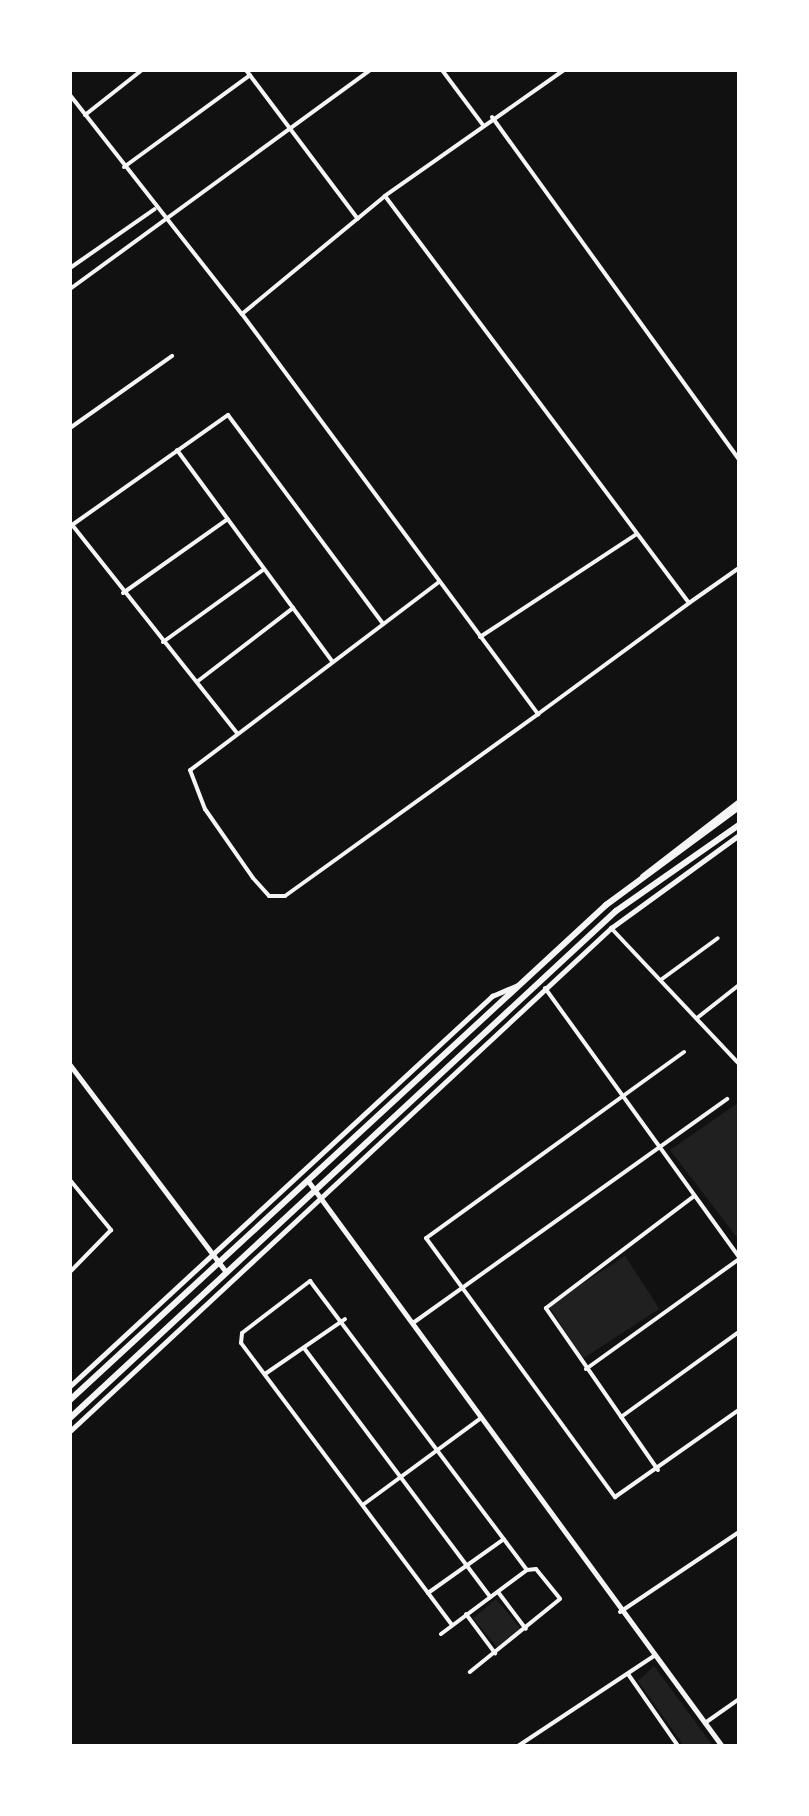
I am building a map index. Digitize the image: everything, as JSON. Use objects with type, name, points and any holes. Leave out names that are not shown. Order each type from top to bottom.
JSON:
[{"type":"highway","points":[[70,1400],[641,877],[739,807]]},
{"type":"highway","points":[[70,1418],[226,1272],[318,1193],[616,911],[687,858],[739,825]]},
{"type":"highway","points":[[687,858],[694,863]]},
{"type":"street","points":[[85,115],[142,70]]},
{"type":"street","points":[[246,70],[358,219]]},
{"type":"street","points":[[70,289],[370,70]]},
{"type":"street","points":[[442,70],[483,125]]},
{"type":"street","points":[[242,314],[385,196],[492,117],[564,70]]},
{"type":"street","points":[[124,167],[250,75]]},
{"type":"street","points":[[70,95],[165,222],[242,314],[538,714]]},
{"type":"street","points":[[492,117],[739,459]]},
{"type":"street","points":[[385,196],[689,603]]},
{"type":"street","points":[[70,268],[155,209]]},
{"type":"street","points":[[70,428],[172,356]]},
{"type":"street","points":[[237,733],[71,524],[228,415],[383,624]]},
{"type":"street","points":[[177,450],[333,662]]},
{"type":"street","points":[[123,593],[228,519]]},
{"type":"street","points":[[480,637],[636,535]]},
{"type":"street","points":[[439,582],[192,767],[190,780],[253,878],[279,899],[739,568]]},
{"type":"street","points":[[163,642],[263,570]]},
{"type":"street","points":[[198,681],[293,608]]},
{"type":"street","points":[[641,877],[739,801]]},
{"type":"street","points":[[70,1431],[318,1193],[611,928],[694,863],[739,835]]},
{"type":"street","points":[[611,928],[739,1064]]},
{"type":"street","points":[[662,979],[718,938]]},
{"type":"street","points":[[70,1386],[492,996],[521,984]]},
{"type":"street","points":[[697,1018],[739,985]]},
{"type":"street","points":[[545,988],[739,1258],[586,1369]]},
{"type":"street","points":[[684,1052],[428,1231],[463,1288],[615,1497],[658,1470],[739,1410]]},
{"type":"street","points":[[70,1065],[226,1272]]},
{"type":"street","points":[[413,1323],[727,1099]]},
{"type":"street","points":[[70,1180],[111,1230],[70,1272]]},
{"type":"street","points":[[308,1181],[620,1612],[722,1746]]},
{"type":"street","points":[[658,1470],[586,1369],[547,1305],[694,1196]]},
{"type":"street","points":[[452,1625],[265,1374],[240,1335],[307,1282],[345,1319],[527,1570]]},
{"type":"street","points":[[265,1374],[345,1319]]},
{"type":"street","points":[[620,1417],[739,1332]]},
{"type":"street","points":[[304,1348],[490,1597]]},
{"type":"street","points":[[364,1504],[481,1418]]},
{"type":"street","points":[[620,1612],[739,1532]]},
{"type":"street","points":[[428,1593],[504,1539]]},
{"type":"street","points":[[441,1634],[527,1570],[536,1569],[560,1599],[470,1672]]},
{"type":"street","points":[[498,1592],[526,1629]]},
{"type":"street","points":[[466,1614],[495,1653]]},
{"type":"street","points":[[518,1746],[654,1656]]},
{"type":"street","points":[[628,1674],[677,1744],[668,1746]]},
{"type":"street","points":[[705,1723],[739,1699]]},
{"type":"shaded area","points":[[739,1105],[739,1240],[670,1150]]},
{"type":"shaded area","points":[[625,1256],[659,1309],[583,1358],[549,1306]]},
{"type":"shaded area","points":[[496,1599],[521,1629],[498,1648],[473,1618]]},
{"type":"shaded area","points":[[654,1666],[713,1746],[684,1746],[638,1681]]}]
